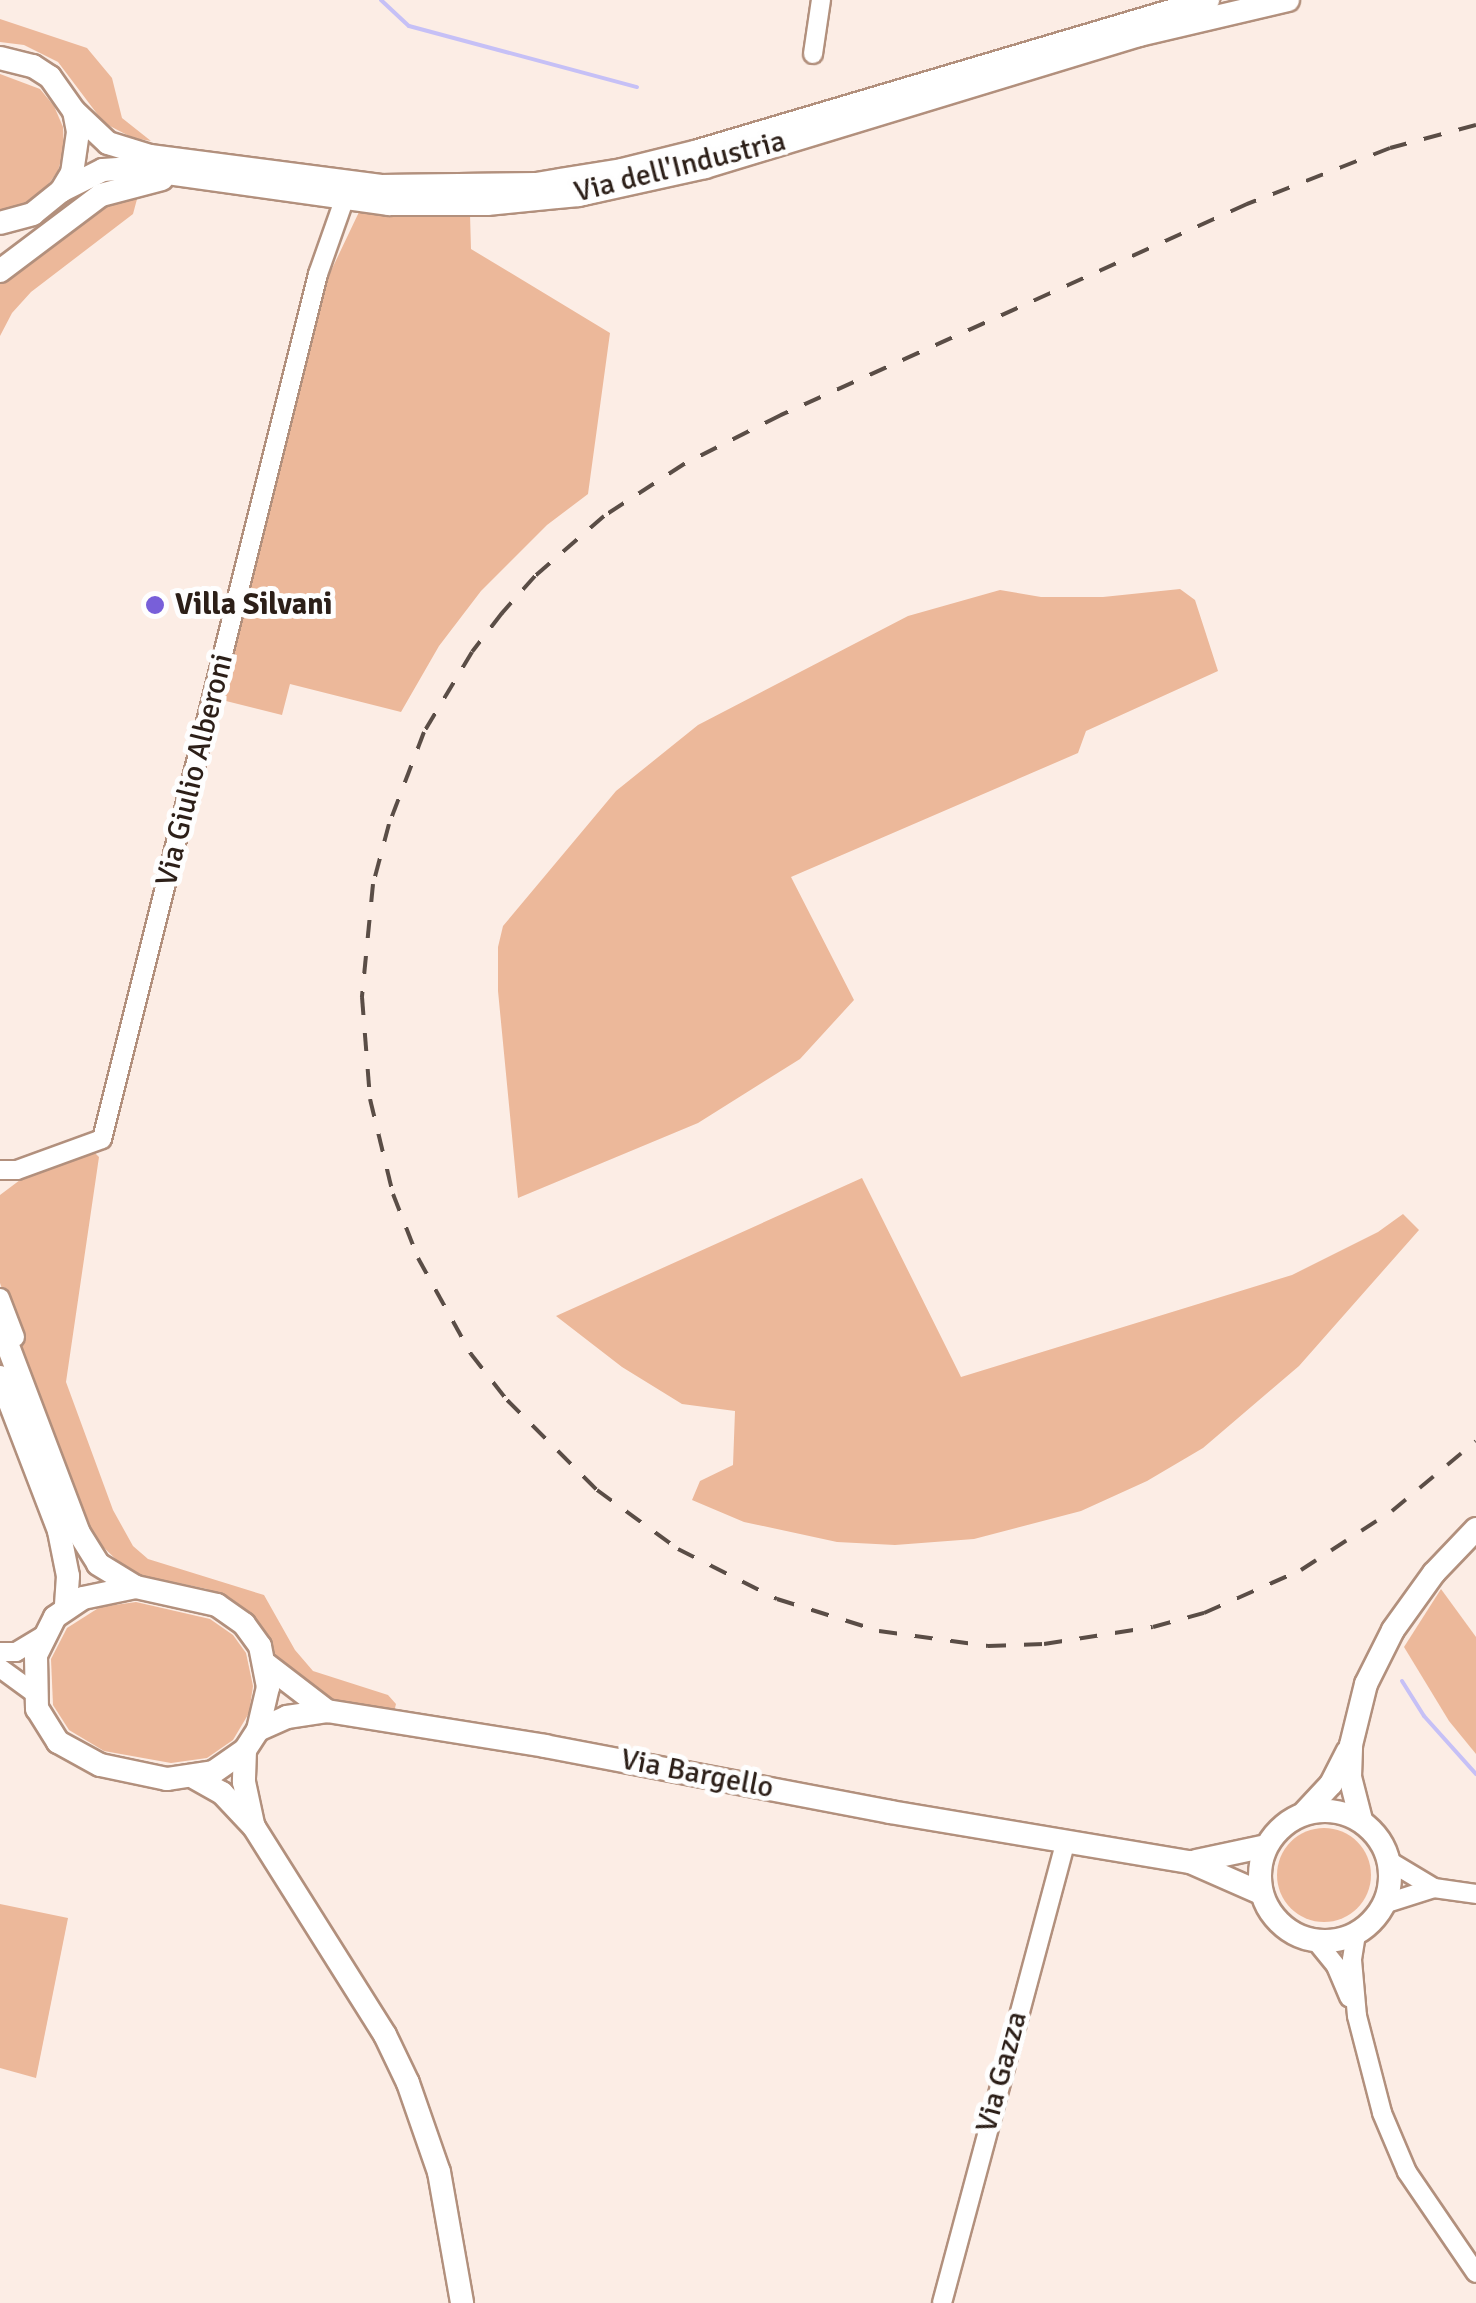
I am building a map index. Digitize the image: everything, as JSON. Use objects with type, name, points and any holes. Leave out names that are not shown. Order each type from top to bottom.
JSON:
[{"type":"main road","name":"Via dell'Industria","points":[[0,58],[33,66],[50,78],[74,112],[108,143],[150,156],[381,186],[536,184],[685,154],[1182,4],[1208,0]]},
{"type":"main road","name":"Via dell'Industria","points":[[5,227],[32,214],[62,191],[116,168],[344,200],[487,204],[622,187],[720,162],[1236,4],[1288,0]]},
{"type":"main road","points":[[62,191],[78,152],[74,112]]},
{"type":"main road","points":[[0,271],[101,195],[136,182],[186,178]]},
{"type":"main road","points":[[0,1325],[10,1377],[60,1531],[68,1576],[66,1608]]},
{"type":"main road","points":[[10,1377],[88,1549],[110,1574],[136,1587],[217,1605],[244,1624],[266,1665],[266,1706],[252,1740],[244,1782],[254,1827]]},
{"type":"main road","points":[[1361,1820],[1350,1777],[1351,1745],[1366,1684],[1393,1630],[1434,1574],[1476,1530]]},
{"type":"main road","points":[[136,1587],[104,1590],[66,1608],[44,1635],[36,1655],[33,1692],[45,1725],[78,1756],[128,1774],[195,1778],[222,1793],[254,1827],[363,1995],[408,2082],[439,2172],[462,2303]]},
{"type":"main road","name":"Via Bargello","points":[[266,1665],[327,1711]]},
{"type":"main road","name":"Via Bargello","points":[[252,1740],[287,1717],[327,1711],[1190,1862]]},
{"type":"main road","points":[[195,1778],[252,1740]]},
{"type":"main road","points":[[1304,1813],[1334,1810],[1361,1820],[1379,1838],[1389,1860],[1390,1883],[1384,1904],[1356,1934],[1316,1941],[1281,1925],[1261,1893],[1259,1869],[1266,1846],[1282,1826],[1304,1813],[1331,1784],[1351,1745]]},
{"type":"main road","points":[[1190,1862],[1240,1855],[1266,1846]]},
{"type":"main road","points":[[1190,1862],[1261,1893]]},
{"type":"street","points":[[813,54],[822,0]]},
{"type":"street","name":"Via Giulio Alberoni","points":[[9,1170],[102,1139],[318,274],[344,200]]},
{"type":"street","points":[[0,1187],[9,1170]]},
{"type":"street","points":[[0,1298],[21,1354],[10,1377]]},
{"type":"street","points":[[0,1652],[16,1652],[44,1635]]},
{"type":"street","points":[[0,1668],[33,1692]]},
{"type":"street","name":"Via Gazza","points":[[942,2303],[1066,1841]]},
{"type":"street","points":[[1389,1860],[1434,1888],[1476,1894]]},
{"type":"street","points":[[1384,1904],[1434,1888]]},
{"type":"street","points":[[1356,1934],[1352,1960],[1357,2016]]},
{"type":"street","points":[[1316,1941],[1336,1966],[1357,2016],[1382,2113],[1406,2172],[1476,2272]]},
{"type":"shaded area","points":[[0,19],[87,48],[112,78],[122,118],[151,141],[133,138],[104,123],[58,62],[24,45],[0,42]]},
{"type":"shaded area","points":[[0,74],[40,89],[54,106],[63,127],[64,149],[58,171],[45,189],[27,203],[6,209],[0,209]]},
{"type":"shaded area","points":[[140,188],[133,214],[31,292],[12,313],[0,336],[0,278],[93,205]]},
{"type":"shaded area","points":[[359,212],[470,214],[471,249],[610,333],[588,494],[547,525],[481,591],[439,646],[401,712],[290,684],[282,715],[222,700],[329,275]]},
{"type":"shaded area","points":[[1180,589],[1195,600],[1218,671],[1086,731],[1078,753],[791,877],[854,1000],[800,1059],[698,1123],[518,1198],[498,991],[498,947],[503,926],[616,791],[698,725],[908,616],[1000,590],[1041,597],[1103,597]]},
{"type":"shaded area","points":[[94,1152],[99,1157],[66,1382],[113,1510],[133,1546],[148,1559],[264,1595],[295,1650],[313,1671],[388,1695],[396,1704],[394,1712],[323,1698],[276,1659],[260,1625],[237,1603],[207,1589],[130,1573],[96,1540],[36,1390],[0,1283],[0,1195],[24,1177]]},
{"type":"shaded area","points":[[862,1178],[961,1377],[1292,1275],[1378,1232],[1403,1214],[1419,1230],[1299,1366],[1203,1448],[1147,1481],[1081,1511],[974,1539],[895,1545],[837,1542],[744,1522],[692,1500],[700,1481],[733,1465],[735,1411],[682,1404],[622,1367],[556,1316]]},
{"type":"shaded area","points":[[1441,1589],[1476,1637],[1476,1754],[1449,1721],[1404,1647]]},
{"type":"shaded area","points":[[136,1602],[210,1619],[233,1635],[246,1653],[253,1686],[249,1713],[233,1740],[207,1758],[171,1763],[104,1751],[69,1730],[53,1705],[51,1659],[67,1628],[100,1607]]},
{"type":"shaded area","points":[[1324,1828],[1342,1831],[1357,1842],[1368,1857],[1368,1893],[1357,1908],[1342,1919],[1324,1922],[1306,1919],[1291,1908],[1280,1893],[1277,1875],[1280,1857],[1291,1842],[1306,1831]]},
{"type":"shaded area","points":[[0,1904],[68,1918],[36,2078],[0,2068]]},
{"type":"waterway","points":[[381,0],[409,26],[637,87]]},
{"type":"waterway","points":[[1402,1681],[1424,1716],[1476,1774]]},
{"type":"railway","points":[[1476,125],[1390,148],[1247,204],[781,415],[684,464],[604,516],[535,576],[502,613],[472,652],[424,732],[389,824],[373,884],[362,997],[370,1099],[393,1194],[418,1258],[471,1354],[507,1400],[597,1490],[678,1549],[777,1599],[879,1631],[988,1646],[1044,1644],[1153,1627],[1204,1613],[1301,1570],[1392,1511],[1476,1441]]},
{"type":"place","name":"Villa Silvani","points":[[155,605]]}]
